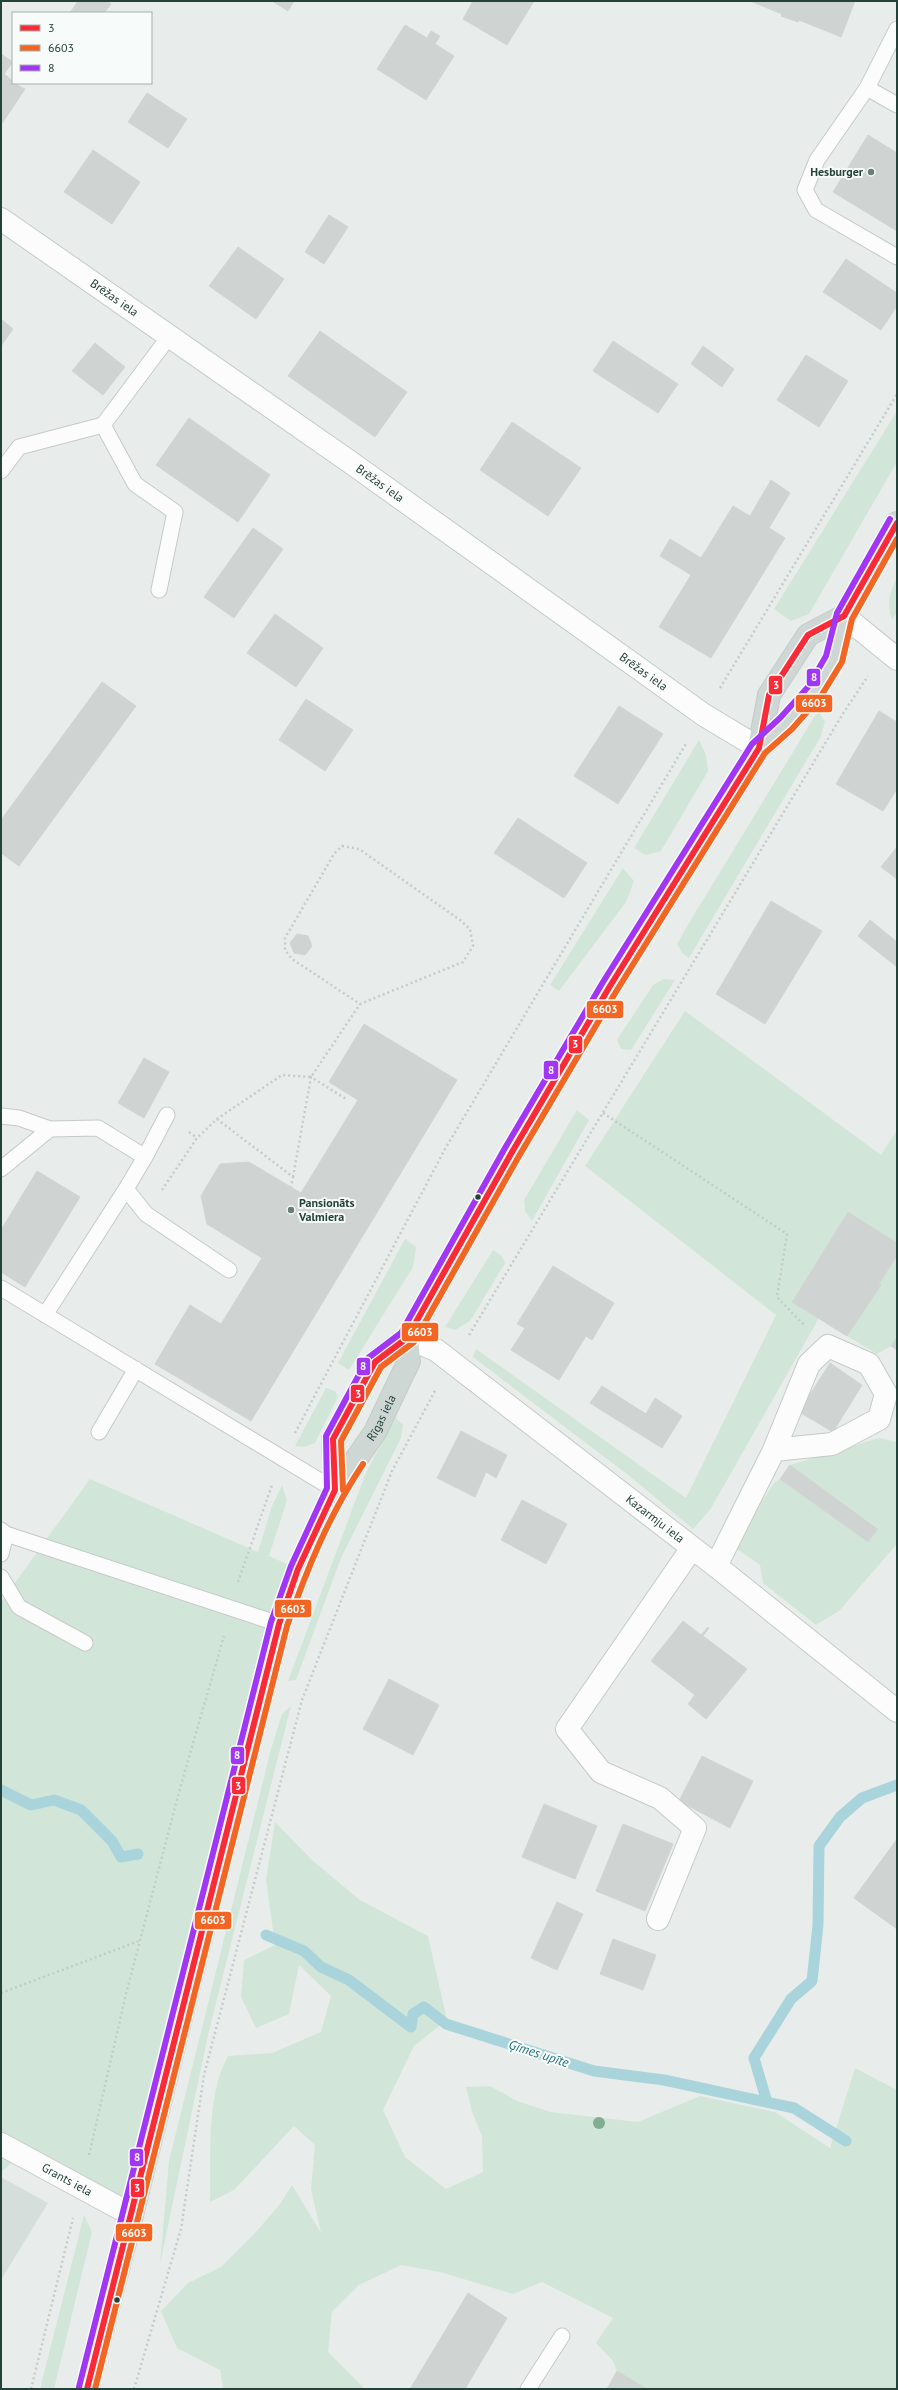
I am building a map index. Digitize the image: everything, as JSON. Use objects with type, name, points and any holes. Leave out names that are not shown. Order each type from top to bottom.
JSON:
[{"type":"main road","name":"Rīgas iela","points":[[335,1490],[333,1440],[375,1362],[407,1338],[512,1152],[606,992],[759,748],[786,724],[814,692],[834,659],[844,616],[897,524]]},
{"type":"main road","name":"Rīgas iela","points":[[759,748],[769,695],[808,635],[844,616]]},
{"type":"main road","name":"Rīgas iela","points":[[87,2389],[132,2215],[279,1624],[298,1569],[335,1490],[379,1425],[409,1361],[407,1338]]},
{"type":"street","name":"Brēžas iela","points":[[1,219],[168,338],[350,462],[704,715],[759,748]]},
{"type":"street","points":[[844,616],[897,659]]},
{"type":"street","name":"Kazarmju iela","points":[[407,1338],[436,1350],[716,1566],[897,1711]]},
{"type":"street","points":[[716,1566],[774,1450],[808,1364],[828,1346],[868,1364],[886,1394],[879,1419],[832,1444],[774,1450]]},
{"type":"street","points":[[658,1919],[695,1828],[660,1798],[601,1772],[567,1729],[692,1548]]},
{"type":"street","name":"Grants iela","points":[[1,2144],[132,2215]]},
{"type":"lane","points":[[897,29],[867,88],[817,160],[805,190],[816,210],[897,257]]},
{"type":"lane","points":[[867,88],[897,105]]},
{"type":"lane","points":[[1,471],[19,446],[104,425],[168,338]]},
{"type":"lane","points":[[104,425],[135,484],[175,512],[159,590]]},
{"type":"lane","points":[[45,1315],[126,1189],[167,1115]]},
{"type":"lane","points":[[1,1116],[19,1118],[50,1129],[98,1128],[145,1157]]},
{"type":"lane","points":[[1,1169],[50,1129]]},
{"type":"lane","points":[[126,1189],[146,1214],[229,1270]]},
{"type":"lane","points":[[1,1288],[335,1490]]},
{"type":"lane","points":[[99,1432],[136,1369]]},
{"type":"lane","points":[[1,1554],[4,1532],[279,1624]]},
{"type":"lane","points":[[1,1577],[19,1607],[85,1643]]},
{"type":"lane","points":[[528,2389],[562,2336]]},
{"type":"path","points":[[724,681],[897,394]]},
{"type":"path","points":[[470,1334],[844,712],[866,679]]},
{"type":"path","points":[[292,1439],[445,1149],[691,736]]},
{"type":"path","points":[[291,1187],[311,1077],[360,1004],[464,962],[473,946],[470,929],[460,920],[359,849],[342,846],[334,854],[285,938],[285,950],[292,959],[360,1004]]},
{"type":"path","points":[[146,1214],[197,1138],[217,1119],[282,1075],[311,1077],[346,1099]]},
{"type":"path","points":[[603,1113],[787,1234],[777,1297],[792,1315],[828,1346]]},
{"type":"path","points":[[217,1119],[294,1177]]},
{"type":"path","points":[[134,2389],[181,2229],[204,2074],[302,1700],[392,1471],[438,1386]]},
{"type":"path","points":[[238,1585],[273,1482]]},
{"type":"path","points":[[90,2151],[139,1941],[179,1792],[225,1634]]},
{"type":"path","points":[[1,1993],[139,1941]]},
{"type":"path","points":[[31,2389],[72,2222]]},
{"type":"shaded area","points":[[1,2177],[48,2203],[1,2280]]},
{"type":"green space","points":[[897,411],[897,462],[809,614],[791,621],[774,609]]},
{"type":"green space","points":[[897,577],[897,612],[892,620],[889,603],[892,588]]},
{"type":"green space","points":[[818,711],[825,722],[821,736],[689,958],[682,953],[677,944]]},
{"type":"green space","points":[[699,740],[706,755],[708,771],[661,851],[646,855],[634,848]]},
{"type":"green space","points":[[623,868],[634,881],[626,902],[559,991],[550,985]]},
{"type":"green space","points":[[664,979],[675,980],[631,1050],[621,1049],[617,1040],[653,985]]},
{"type":"green space","points":[[685,1011],[881,1155],[897,1130],[897,1243],[848,1212],[792,1301],[819,1318],[710,1510],[693,1529],[632,1478],[473,1357],[476,1349],[686,1498],[776,1315],[585,1166]]},
{"type":"green space","points":[[577,1110],[589,1120],[532,1221],[525,1211],[524,1200]]},
{"type":"green space","points":[[405,1239],[416,1247],[413,1267],[349,1370],[338,1363]]},
{"type":"green space","points":[[493,1250],[502,1256],[505,1263],[470,1321],[455,1330],[445,1327]]},
{"type":"green space","points":[[897,1256],[897,1337],[891,1346],[877,1354],[847,1336]]},
{"type":"green space","points":[[326,1388],[335,1391],[338,1397],[315,1443],[304,1447],[295,1446]]},
{"type":"green space","points":[[395,1417],[403,1425],[401,1438],[341,1558],[296,1680],[288,1681],[365,1475]]},
{"type":"green space","points":[[879,1438],[897,1442],[897,1544],[839,1611],[816,1625],[763,1583],[760,1565],[733,1546],[774,1483],[780,1479],[868,1542],[878,1528],[790,1465]]},
{"type":"green space","points":[[90,1479],[258,1552],[272,1506],[282,1485],[287,1500],[269,1556],[298,1569],[132,2215],[13,2162],[1,2172],[1,1602]]},
{"type":"green space","points":[[291,1706],[208,2035],[160,2264],[169,2161],[271,1749],[282,1714]]},
{"type":"green space","points":[[275,1822],[312,1860],[360,1900],[428,1936],[447,2020],[414,2046],[383,2110],[405,2157],[446,2189],[483,2172],[482,2136],[472,2112],[466,2087],[490,2086],[517,2101],[551,2112],[638,2122],[700,2096],[775,2112],[830,2148],[855,2068],[897,2090],[897,2389],[646,2389],[617,2371],[613,2361],[596,2343],[613,2318],[542,2282],[513,2294],[440,2272],[401,2265],[359,2285],[332,2312],[328,2352],[365,2389],[223,2389],[220,2370],[177,2348],[161,2311],[188,2283],[221,2267],[255,2233],[280,2204],[292,2185],[321,2233],[311,2189],[315,2145],[294,2126],[234,2190],[210,2202],[210,2146],[213,2108],[216,2089],[228,2056],[272,2053],[321,2032],[331,1996],[299,1965],[289,2014],[256,2028],[241,1997],[244,1960],[275,1945],[266,1880]]},
{"type":"green space","points":[[84,2215],[92,2232],[54,2389],[40,2389]]},
{"type":"building","points":[[78,1],[107,1],[111,4],[105,12],[71,12]]},
{"type":"building","points":[[272,1],[294,1],[288,11]]},
{"type":"building","points":[[473,1],[534,1],[507,45],[463,19]]},
{"type":"building","points":[[750,1],[855,1],[841,37],[799,20],[798,22],[781,16],[782,14]]},
{"type":"building","points":[[405,25],[427,38],[431,31],[440,36],[435,44],[454,56],[426,100],[377,69]]},
{"type":"building","points":[[1,54],[12,61],[4,74],[12,80],[12,84],[25,89],[1,125]]},
{"type":"building","points":[[147,93],[187,119],[168,148],[128,122]]},
{"type":"building","name":"Hesburger","points":[[868,135],[897,153],[897,231],[833,192]]},
{"type":"building","points":[[93,150],[140,182],[112,224],[64,192]]},
{"type":"building","points":[[329,215],[348,227],[324,264],[305,252]]},
{"type":"building","points":[[238,247],[284,279],[256,319],[209,286]]},
{"type":"building","points":[[846,259],[897,293],[897,306],[881,330],[823,292]]},
{"type":"building","points":[[1,319],[13,329],[1,346]]},
{"type":"building","points":[[320,331],[407,392],[375,437],[288,376]]},
{"type":"building","points":[[613,341],[678,384],[658,413],[593,371]]},
{"type":"building","points":[[95,343],[125,367],[103,395],[72,371]]},
{"type":"building","points":[[703,346],[734,369],[722,387],[691,364]]},
{"type":"building","points":[[806,355],[848,381],[819,427],[777,400]]},
{"type":"building","points":[[189,418],[270,475],[238,522],[156,465]]},
{"type":"building","points":[[512,422],[581,468],[548,516],[480,470]]},
{"type":"building","points":[[771,480],[790,493],[769,528],[785,538],[711,658],[659,627],[691,575],[660,556],[670,539],[701,558],[733,506],[750,516]]},
{"type":"building","points":[[253,528],[283,549],[234,618],[204,597]]},
{"type":"building","points":[[275,614],[323,648],[296,687],[247,653]]},
{"type":"building","points":[[102,682],[136,706],[19,866],[1,853],[1,820]]},
{"type":"building","points":[[306,699],[353,730],[325,771],[279,740]]},
{"type":"building","points":[[619,706],[663,734],[618,804],[574,776]]},
{"type":"building","points":[[879,711],[897,722],[897,789],[883,811],[836,784]]},
{"type":"building","points":[[518,818],[587,863],[564,898],[494,853]]},
{"type":"building","points":[[897,847],[897,879],[881,867]]},
{"type":"building","points":[[771,901],[822,931],[765,1024],[716,994]]},
{"type":"building","points":[[870,920],[897,942],[897,967],[858,936]]},
{"type":"building","points":[[297,934],[308,936],[312,946],[305,955],[294,953],[290,943]]},
{"type":"building","name":"Pansionāts Valmiera","points":[[364,1024],[457,1080],[251,1421],[155,1364],[190,1305],[221,1324],[262,1258],[207,1224],[201,1196],[220,1164],[249,1162],[301,1193],[358,1100],[329,1082]]},
{"type":"building","points":[[144,1058],[169,1072],[144,1118],[118,1103]]},
{"type":"building","points":[[37,1171],[80,1197],[25,1287],[1,1272],[1,1230]]},
{"type":"building","points":[[848,1212],[897,1243],[897,1256],[879,1284],[881,1285],[847,1336],[792,1302]]},
{"type":"building","points":[[553,1266],[614,1303],[592,1340],[586,1336],[559,1380],[511,1350],[525,1328],[517,1324]]},
{"type":"building","points":[[897,1337],[897,1350],[891,1346]]},
{"type":"building","points":[[830,1363],[862,1385],[833,1432],[799,1412]]},
{"type":"building","points":[[602,1386],[646,1414],[655,1398],[682,1416],[662,1448],[590,1403]]},
{"type":"building","points":[[461,1431],[507,1455],[496,1478],[486,1472],[475,1497],[437,1478]]},
{"type":"building","points":[[790,1465],[878,1529],[868,1542],[780,1479]]},
{"type":"building","points":[[522,1500],[567,1524],[546,1564],[501,1540]]},
{"type":"building","points":[[683,1621],[701,1635],[708,1627],[709,1628],[703,1636],[747,1669],[706,1719],[688,1704],[695,1695],[651,1661]]},
{"type":"building","points":[[389,1679],[439,1705],[413,1755],[363,1729]]},
{"type":"building","points":[[702,1756],[753,1781],[730,1828],[679,1801]]},
{"type":"building","points":[[544,1804],[597,1826],[575,1879],[522,1857]]},
{"type":"building","points":[[623,1824],[673,1844],[645,1911],[596,1891]]},
{"type":"building","points":[[897,1839],[897,1929],[854,1898]]},
{"type":"building","points":[[557,1902],[583,1914],[557,1970],[531,1958]]},
{"type":"building","points":[[613,1939],[656,1955],[643,1990],[600,1974]]},
{"type":"building","points":[[468,2293],[507,2318],[465,2389],[410,2389]]},
{"type":"building","points":[[617,2371],[647,2389],[607,2389]]},
{"type":"waterway","points":[[767,2102],[754,2058],[791,1999],[812,1981],[818,1925],[819,1846],[840,1817],[862,1798],[897,1785]]},
{"type":"waterway","name":"Ģīmes upīte","points":[[1,1790],[31,1805],[54,1800],[81,1810],[112,1841],[121,1857],[138,1854]]},
{"type":"waterway","name":"Ģīmes upīte","points":[[266,1935],[304,1951],[321,1967],[349,1980],[411,2027],[413,2014],[424,2007],[446,2024],[594,2071],[664,2080],[794,2108],[846,2141]]},
{"type":"transit line","name":"8","points":[[79,2387],[271,1622],[291,1566],[327,1488],[326,1436],[368,1358],[401,1333],[505,1148],[603,982],[752,744],[780,718],[808,687],[826,656],[837,613],[890,519]]},
{"type":"transit line","name":"3","points":[[87,2389],[279,1624],[298,1569],[335,1490],[333,1439],[375,1362],[407,1338],[512,1152],[610,986],[759,748],[769,695],[808,635],[844,616],[897,523]]},
{"type":"transit line","name":"6603","points":[[343,1490],[341,1441],[381,1367],[414,1342],[519,1156],[617,990],[765,753],[792,729],[821,696],[842,662],[852,619],[897,539]]},
{"type":"transit line","name":"6603","points":[[95,2389],[287,1626],[311,1563],[329,1523],[363,1464]]},
{"type":"place","name":"Hesburger","points":[[871,172]]},
{"type":"place","name":"Pansionāts Valmiera","points":[[291,1210]]}]
